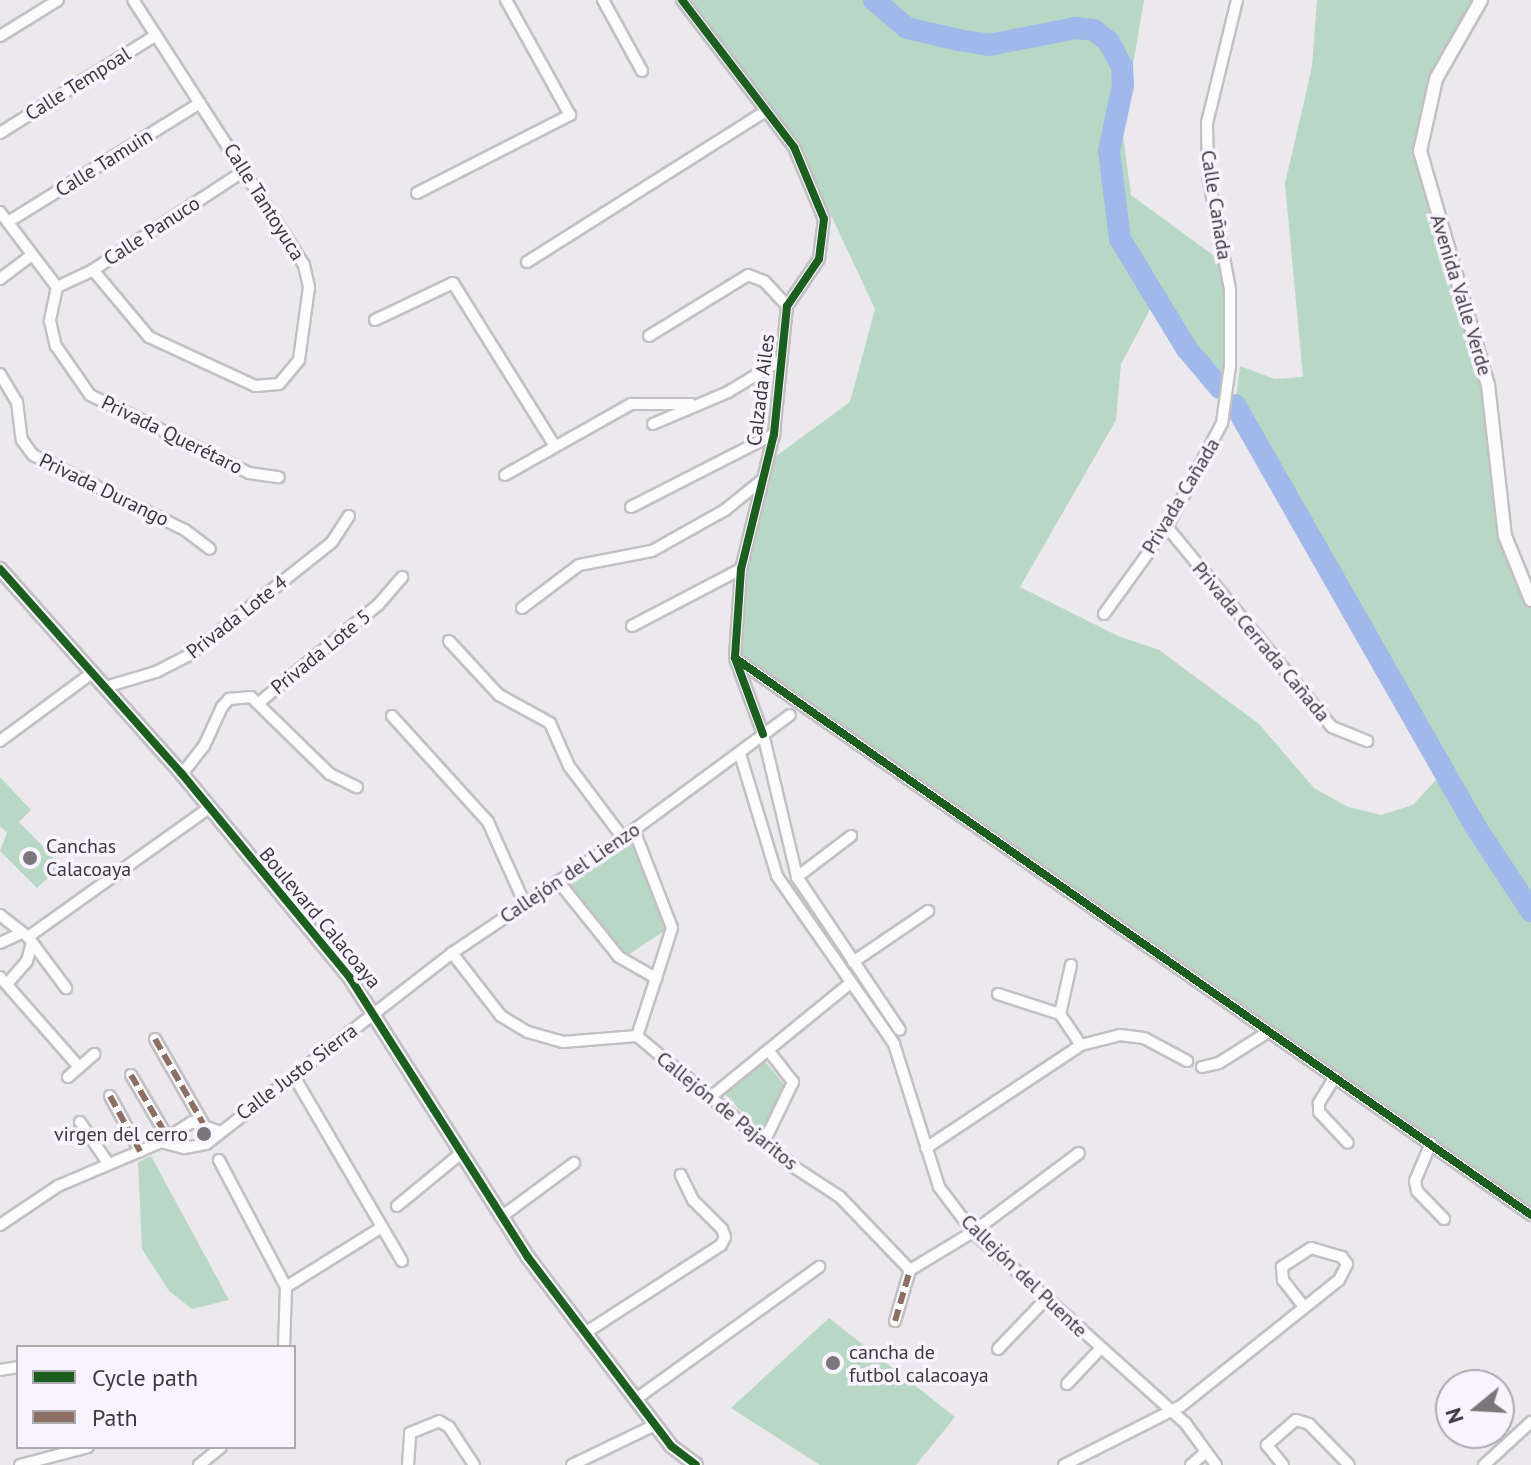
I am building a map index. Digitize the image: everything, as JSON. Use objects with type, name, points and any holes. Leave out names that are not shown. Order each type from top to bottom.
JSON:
[{"type":"street","points":[[0,36],[58,0]]},
{"type":"street","name":"Calle Tantoyuca","points":[[93,270],[149,337],[255,386],[279,384],[299,360],[309,287],[304,265],[133,0]]},
{"type":"street","points":[[417,193],[570,115],[506,0]]},
{"type":"street","points":[[603,0],[642,71]]},
{"type":"street","name":"Calzada Ailes","points":[[682,0],[806,168],[824,219],[819,259],[787,306],[774,434],[741,569],[735,658],[763,734],[797,877]]},
{"type":"street","name":"Calle Cañada","points":[[1230,366],[1230,289],[1206,151],[1207,123],[1237,0]]},
{"type":"street","name":"Avenida Valle Verde","points":[[1481,0],[1433,88],[1420,151],[1488,385],[1505,536],[1531,600]]},
{"type":"street","name":"Calle Tempoal","points":[[0,133],[156,35]]},
{"type":"street","name":"Calle Tamuin","points":[[8,222],[200,103]]},
{"type":"street","points":[[527,262],[766,111]]},
{"type":"street","name":"Calle Panuco","points":[[57,287],[93,270],[245,170]]},
{"type":"street","points":[[0,212],[57,287]]},
{"type":"street","points":[[0,279],[32,255]]},
{"type":"street","points":[[649,336],[748,275],[764,281],[787,306]]},
{"type":"street","points":[[375,320],[453,283],[555,446]]},
{"type":"street","name":"Privada Querétaro","points":[[57,287],[50,321],[56,346],[90,395],[249,473],[279,477]]},
{"type":"street","points":[[653,424],[691,404],[728,392],[781,360]]},
{"type":"street","name":"Privada Cañada","points":[[1104,614],[1167,527],[1212,450],[1222,423],[1230,366]]},
{"type":"street","name":"Privada Durango","points":[[0,374],[17,402],[22,440],[33,455],[51,468],[185,530],[210,549]]},
{"type":"street","points":[[505,475],[631,404],[691,404]]},
{"type":"street","points":[[631,507],[774,434]]},
{"type":"street","points":[[522,608],[579,565],[652,551],[725,510],[761,481]]},
{"type":"street","name":"Privada Lote 4","points":[[105,687],[156,672],[190,655],[332,542],[349,516]]},
{"type":"street","name":"Privada Cerrada Cañada","points":[[1167,527],[1332,727],[1367,741]]},
{"type":"street","name":"Boulevard Calacoaya","points":[[0,569],[182,774],[376,1012],[459,1155],[501,1217],[655,1425],[696,1465]]},
{"type":"street","points":[[632,626],[741,569]]},
{"type":"street","name":"Privada Lote 5","points":[[357,787],[312,758],[261,701],[378,605],[402,577]]},
{"type":"street","points":[[449,641],[499,695],[550,723],[569,766],[623,838]]},
{"type":"street","points":[[735,658],[1531,1215]]},
{"type":"street","points":[[0,741],[92,673]]},
{"type":"street","points":[[182,774],[229,699],[261,701]]},
{"type":"street","name":"Callejón del Lienzo","points":[[376,1012],[452,953],[623,838],[790,715]]},
{"type":"street","points":[[392,716],[488,822],[524,902]]},
{"type":"street","name":"Callejón del Puente","points":[[740,754],[777,876],[848,985],[894,1044],[939,1187],[973,1232],[1044,1301],[1170,1410],[1210,1460]]},
{"type":"street","points":[[0,943],[26,939],[209,808]]},
{"type":"street","points":[[634,830],[672,928],[637,1036]]},
{"type":"street","points":[[851,836],[797,877],[900,1030]]},
{"type":"street","points":[[558,881],[619,957],[656,978]]},
{"type":"street","points":[[853,962],[928,911]]},
{"type":"street","points":[[0,915],[26,939],[66,988]]},
{"type":"street","points":[[26,939],[27,961],[3,981],[79,1067]]},
{"type":"street","name":"Callejón de Pajaritos","points":[[452,953],[501,1016],[528,1032],[563,1042],[637,1036],[676,1072],[713,1095],[764,1142],[850,1206],[910,1270]]},
{"type":"street","points":[[1060,1014],[1071,965]]},
{"type":"street","points":[[713,1095],[848,985]]},
{"type":"street","points":[[998,994],[1060,1014],[1081,1045]]},
{"type":"street","name":"Calle Justo Sierra","points":[[164,1139],[195,1148],[295,1078],[376,1012]]},
{"type":"street","points":[[1202,1067],[1219,1063],[1268,1032]]},
{"type":"street","points":[[926,1148],[1081,1045],[1120,1035],[1144,1038],[1187,1061]]},
{"type":"street","points":[[155,1039],[203,1123]]},
{"type":"street","points":[[764,1142],[793,1082],[769,1051]]},
{"type":"street","points":[[68,1077],[94,1054]]},
{"type":"street","points":[[131,1075],[164,1139]]},
{"type":"street","points":[[1335,1077],[1319,1103],[1319,1112],[1348,1143]]},
{"type":"street","points":[[295,1078],[402,1261]]},
{"type":"street","points":[[110,1096],[140,1151]]},
{"type":"street","points":[[80,1122],[108,1163]]},
{"type":"street","name":"Calle Justo Sierra","points":[[0,1225],[58,1186],[140,1151],[192,1122],[203,1123],[218,1131]]},
{"type":"street","points":[[1431,1143],[1415,1181],[1417,1191],[1444,1219]]},
{"type":"street","points":[[895,1321],[910,1270],[973,1232],[1079,1153]]},
{"type":"street","points":[[397,1206],[459,1155]]},
{"type":"street","points":[[219,1160],[286,1287],[284,1345]]},
{"type":"street","points":[[501,1217],[574,1163]]},
{"type":"street","points":[[585,1333],[721,1245],[725,1237],[722,1229],[693,1200],[681,1175]]},
{"type":"street","points":[[286,1287],[382,1227]]},
{"type":"street","points":[[1064,1465],[1170,1410],[1303,1306],[1345,1273],[1342,1257],[1311,1248],[1282,1267],[1283,1280],[1303,1306]]},
{"type":"street","points":[[636,1399],[819,1267]]},
{"type":"street","points":[[998,1349],[1044,1301]]},
{"type":"street","points":[[1067,1384],[1100,1349]]},
{"type":"street","points":[[1283,1465],[1267,1445],[1296,1420],[1309,1424],[1349,1465]]},
{"type":"street","points":[[408,1465],[410,1433],[439,1421],[449,1427],[474,1465]]},
{"type":"street","points":[[1484,1465],[1531,1422]]},
{"type":"street","points":[[572,1465],[655,1425]]},
{"type":"street","points":[[20,1465],[81,1449]]},
{"type":"street","points":[[199,1465],[219,1449]]},
{"type":"street","points":[[1191,1465],[1210,1460]]},
{"type":"green space","points":[[684,0],[1144,0],[1122,128],[1131,195],[1225,264],[1226,399],[1181,351],[1153,304],[1121,364],[1116,420],[1020,587],[1118,636],[1159,650],[1259,724],[1314,788],[1348,807],[1381,815],[1413,805],[1445,770],[1235,405],[1240,366],[1275,379],[1303,377],[1285,184],[1312,67],[1317,0],[1481,0],[1436,79],[1420,151],[1488,385],[1501,510],[1531,600],[1531,1211],[737,657],[744,572],[772,459],[850,402],[875,309],[802,153]]},
{"type":"green space","name":"Canchas Calacoaya","points":[[0,777],[31,810],[19,822],[61,865],[37,888],[0,851],[7,833],[0,826]]},
{"type":"green space","points":[[631,834],[669,928],[625,957],[565,879]]},
{"type":"green space","points":[[764,1060],[788,1089],[764,1136],[724,1093]]},
{"type":"green space","points":[[151,1156],[229,1300],[192,1309],[169,1291],[142,1249],[138,1162]]},
{"type":"green space","name":"cancha de futbol calacoaya","points":[[829,1318],[955,1417],[916,1465],[820,1465],[731,1408]]},
{"type":"waterway","points":[[874,0],[907,28],[959,40],[989,45],[1076,28],[1094,30],[1109,42],[1122,66],[1123,85],[1109,151],[1120,239],[1187,349],[1220,388]]},
{"type":"waterway","points":[[1235,405],[1475,826],[1531,911]]},
{"type":"marked path","points":[[155,1039],[203,1123]]},
{"type":"marked path","points":[[131,1075],[167,1136]]},
{"type":"marked path","points":[[110,1096],[140,1151]]},
{"type":"marked path","points":[[895,1321],[910,1270]]},
{"type":"cycle path","points":[[682,0],[794,147],[824,219],[819,259],[787,306],[774,434],[741,569],[735,658],[763,734]]},
{"type":"cycle path","points":[[0,569],[182,774],[350,978],[527,1256],[671,1446],[696,1465]]},
{"type":"cycle path","points":[[735,658],[1531,1215]]},
{"type":"place","name":"Canchas Calacoaya","points":[[30,858]]},
{"type":"place","name":"virgen del cerro","points":[[204,1134]]},
{"type":"place","name":"cancha de futbol calacoaya","points":[[833,1363]]}]
